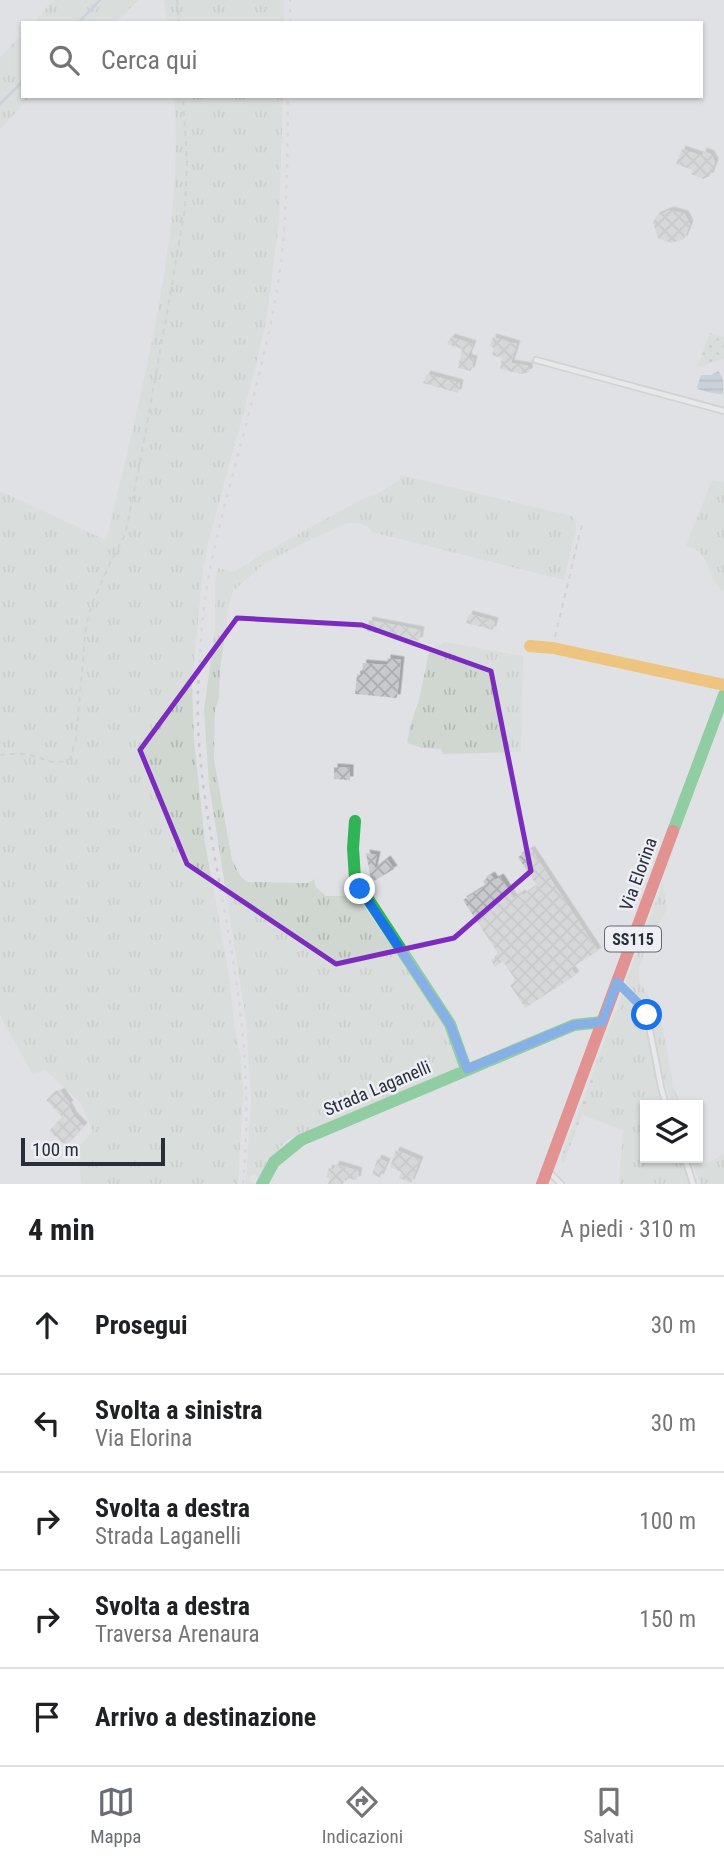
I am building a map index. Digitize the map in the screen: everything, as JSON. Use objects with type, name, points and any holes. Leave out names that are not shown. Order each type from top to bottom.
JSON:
[{"type":"street","points":[[530,646],[554,648],[724,685]]},
{"type":"street","name":"Via Elorina","points":[[542,1184],[724,695]]},
{"type":"street","points":[[355,821],[355,879],[450,1024],[467,1069]]},
{"type":"street","name":"Strada Laganelli","points":[[262,1184],[274,1162],[300,1140],[574,1025],[602,1022]]},
{"type":"lane","points":[[536,360],[724,411]]},
{"type":"lane","points":[[617,982],[647,1015],[665,1100]]},
{"type":"lane","points":[[687,1163],[693,1184]]},
{"type":"lane","points":[[547,1171],[561,1184]]},
{"type":"path","points":[[177,0],[179,21]]},
{"type":"path","points":[[0,755],[28,754],[46,762],[61,763],[70,759],[76,739],[86,625],[92,604],[125,535],[143,450],[183,221],[187,161],[183,98]]},
{"type":"path","points":[[554,648],[582,524]]},
{"type":"highlighted area","points":[[237,618],[362,625],[491,671],[531,871],[454,938],[336,964],[187,864],[140,750]]},
{"type":"green space","points":[[53,0],[139,0],[117,21],[36,21]]},
{"type":"green space","points":[[164,0],[284,0],[284,21],[167,21]]},
{"type":"green space","points":[[21,36],[21,98],[29,98],[0,129],[0,57]]},
{"type":"green space","points":[[174,98],[283,98],[279,224],[266,321],[203,569],[192,683],[194,740],[205,843],[241,1058],[243,1095],[238,1184],[81,1184],[78,1147],[93,1131],[81,1103],[45,1070],[33,1075],[0,1015],[0,491],[106,540],[145,375],[166,264],[175,181]]},
{"type":"green space","points":[[710,333],[724,337],[724,359],[697,367]]},
{"type":"green space","points":[[401,475],[572,516],[576,528],[564,580],[372,532],[358,523],[347,523],[295,547],[264,564],[233,591],[215,710],[214,759],[232,860],[241,877],[247,882],[309,883],[314,879],[316,887],[326,896],[357,896],[444,1022],[459,1067],[287,1140],[266,1164],[258,1179],[255,1175],[250,1176],[250,1182],[257,1182],[256,1184],[246,1184],[251,1098],[246,1020],[209,784],[204,710],[215,629],[215,584],[218,568],[234,572],[362,499],[377,494],[399,480]]},
{"type":"green space","points":[[712,480],[724,482],[724,591],[716,584],[701,553],[686,546]]},
{"type":"green space","points":[[444,642],[523,656],[521,752],[443,754],[441,749],[422,748],[407,743],[429,652]]},
{"type":"green space","points":[[663,883],[667,910],[650,936],[639,967],[639,981],[660,1014],[674,1089],[679,1100],[670,1100],[649,1009],[630,990],[626,981]]},
{"type":"green space","points":[[622,995],[632,1001],[644,1016],[662,1100],[640,1100],[640,1163],[684,1163],[690,1184],[619,1184],[623,1130],[582,1115],[596,1077],[593,1070],[616,1011],[620,1009],[618,1006]]},
{"type":"green space","points":[[594,1071],[596,1077],[564,1163],[561,1158]]},
{"type":"green space","points":[[724,1154],[724,1184],[701,1184],[692,1163],[700,1163],[702,1166]]},
{"type":"water","points":[[718,371],[722,379],[723,394],[698,389],[701,375],[711,375]]},
{"type":"building","points":[[682,149],[702,156],[703,151],[711,154],[715,162],[710,176],[703,179],[691,174],[693,170],[676,164]]},
{"type":"building","points":[[670,210],[685,214],[690,224],[684,239],[671,243],[658,238],[653,223],[656,216]]},
{"type":"building","points":[[451,337],[473,344],[468,356],[474,359],[471,371],[458,368],[462,349],[447,344]]},
{"type":"building","points":[[493,337],[517,344],[511,363],[529,366],[529,372],[521,374],[500,369],[502,358],[492,355],[494,348],[490,346]]},
{"type":"building","points":[[427,374],[460,383],[458,393],[423,383]]},
{"type":"building","points":[[469,614],[495,621],[493,630],[466,623]]},
{"type":"building","points":[[369,620],[421,630],[419,641],[367,631]]},
{"type":"building","points":[[387,658],[401,660],[397,698],[355,694],[357,674],[362,675],[363,663],[387,665]]},
{"type":"building","points":[[334,767],[350,768],[350,780],[334,779]]},
{"type":"building","points":[[531,849],[598,951],[571,968],[576,975],[525,1008],[510,985],[516,981],[503,961],[495,967],[491,960],[499,955],[463,900],[486,886],[483,881],[491,875],[495,880],[500,877],[514,898],[537,886],[518,857]]},
{"type":"building","points":[[366,853],[377,855],[374,869],[387,859],[394,869],[374,881],[371,879]]},
{"type":"building","points":[[61,1091],[74,1116],[84,1126],[66,1146],[49,1131],[62,1117],[46,1100]]},
{"type":"building","points":[[396,1150],[420,1160],[411,1183],[399,1178],[401,1172],[390,1167]]},
{"type":"building","points":[[378,1158],[387,1162],[380,1178],[372,1174]]},
{"type":"building","points":[[336,1164],[359,1171],[357,1180],[345,1178],[343,1184],[328,1184],[330,1179],[326,1177],[329,1168],[333,1170]]},
{"type":"waterway","points":[[80,21],[100,0]]},
{"type":"waterway","points":[[0,104],[21,83]]},
{"type":"railway","points":[[290,0],[290,21]]},
{"type":"railway","points":[[243,1184],[246,1088],[242,1026],[203,781],[198,690],[203,614],[210,569],[262,364],[280,270],[286,196],[288,98]]},
{"type":"traffic: fast","points":[[673,831],[724,695]]},
{"type":"traffic: fast","points":[[355,821],[355,879],[450,1024],[466,1069]]},
{"type":"traffic: fast","points":[[262,1184],[274,1162],[301,1140],[574,1025],[602,1022]]},
{"type":"traffic: slow","points":[[530,646],[553,648],[724,685]]},
{"type":"traffic: jam","points":[[542,1184],[673,831]]},
{"type":"route","points":[[360,889],[450,1024],[467,1069],[574,1025],[602,1022],[617,982],[647,1015]]}]
